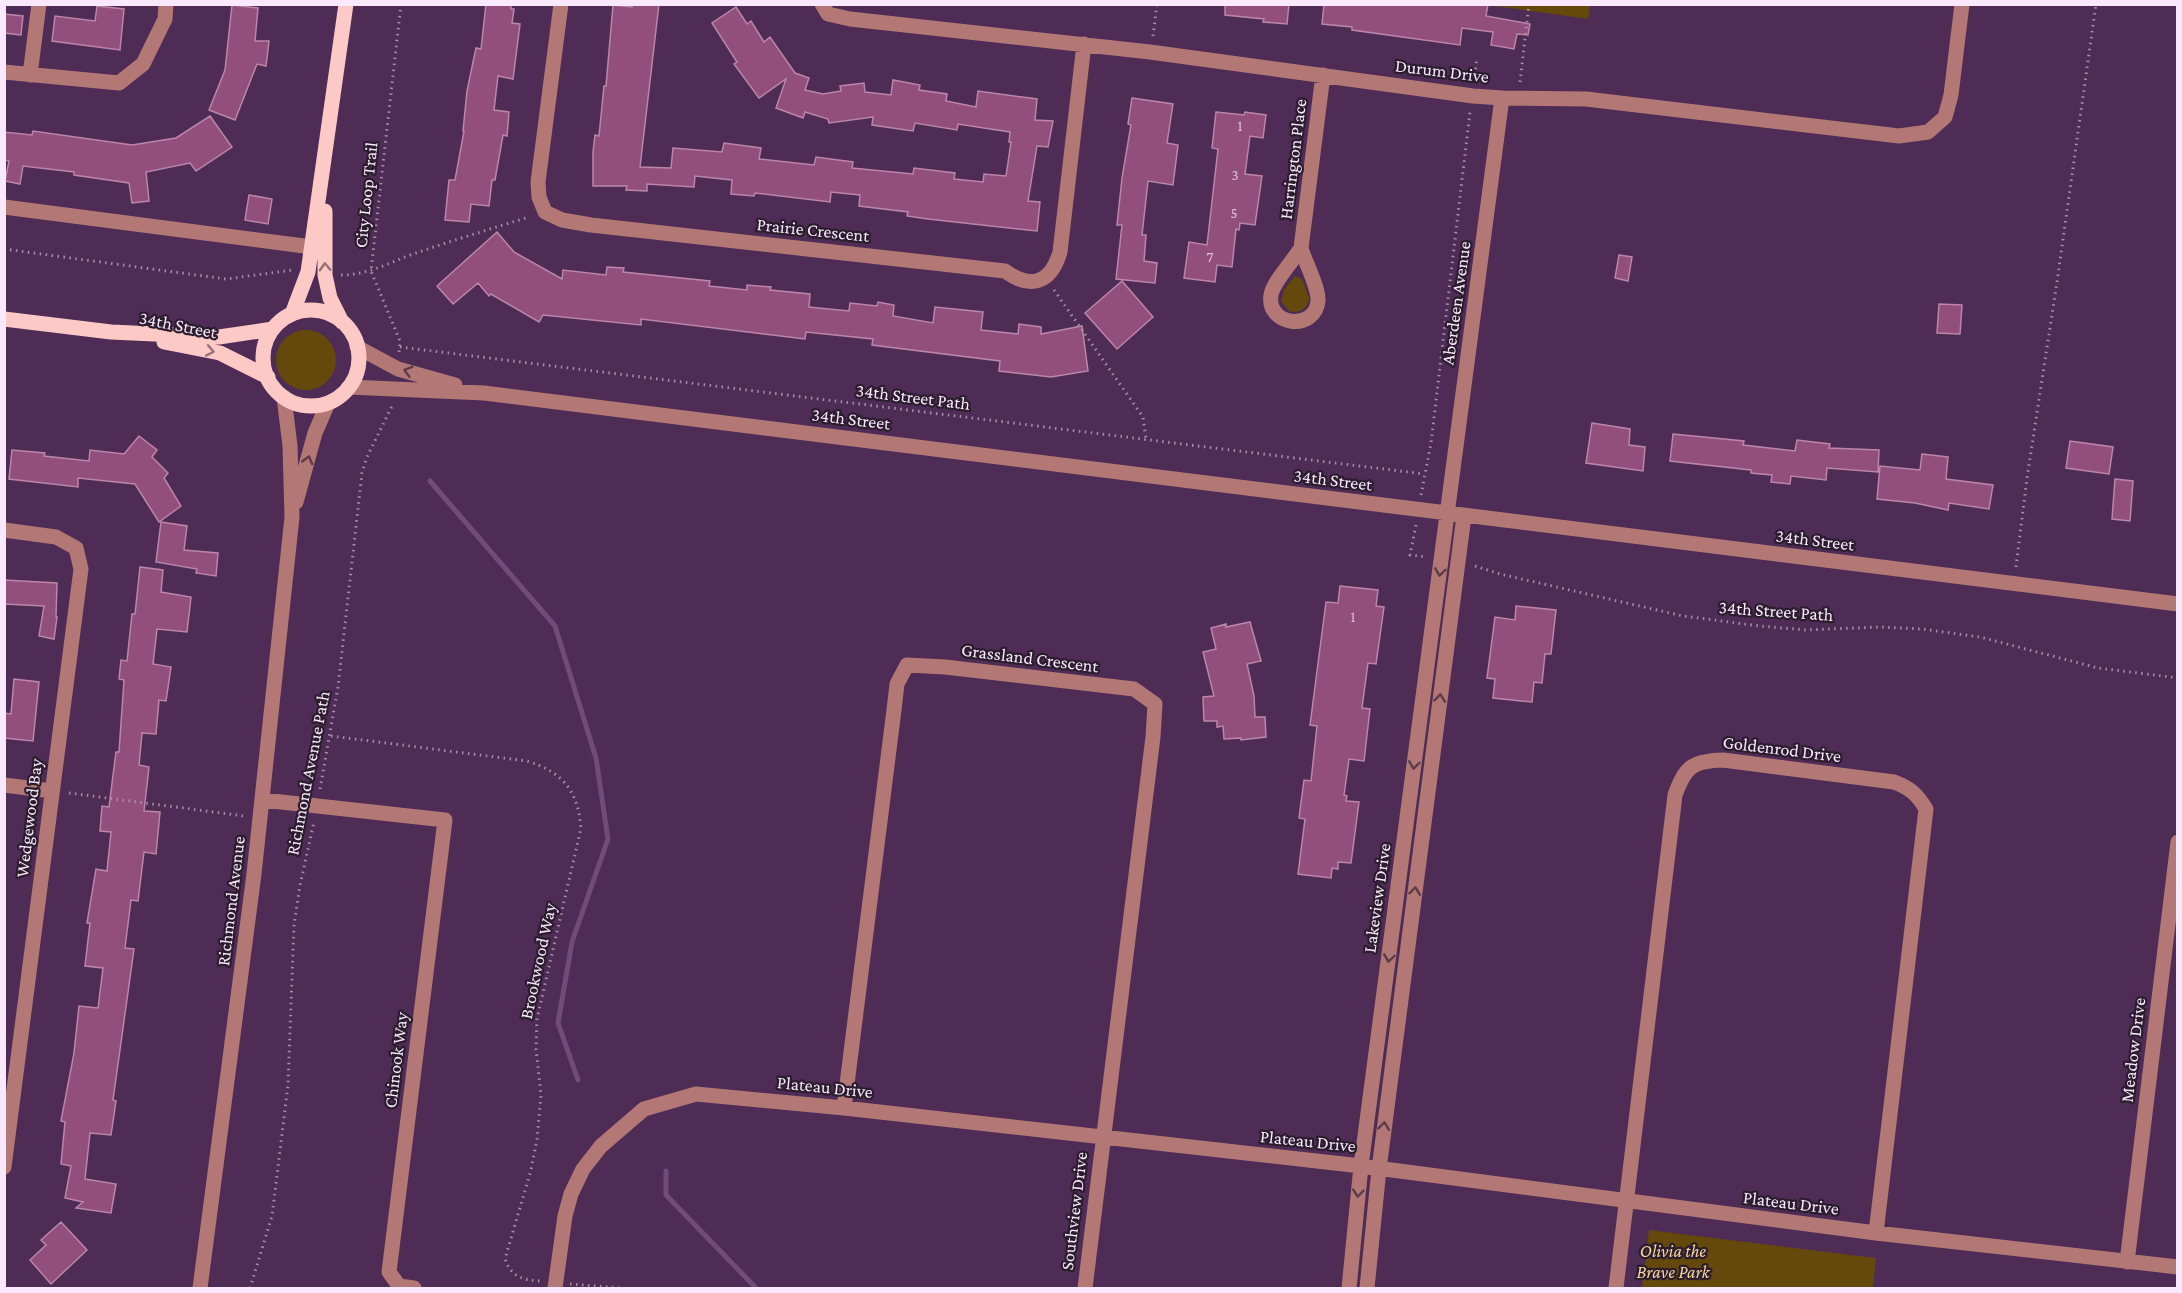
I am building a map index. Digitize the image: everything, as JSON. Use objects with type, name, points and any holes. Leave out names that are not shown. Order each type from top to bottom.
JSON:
[{"type":"main road","points":[[292,314],[308,272],[326,159],[346,4]]},
{"type":"main road","points":[[326,159],[325,274],[330,297],[342,322]]},
{"type":"main road","points":[[305,310],[318,310],[331,314],[342,322],[352,333],[359,361],[356,374],[349,387],[340,396],[328,403],[313,406],[298,404],[274,389],[267,378],[263,353],[273,329],[281,320],[305,310]]},
{"type":"main road","name":"34th Street","points":[[4,319],[111,332],[220,353],[267,378]]},
{"type":"main road","name":"34th Street","points":[[111,332],[219,337],[273,329]]},
{"type":"street","points":[[30,75],[39,4]]},
{"type":"street","points":[[4,72],[119,83],[143,64],[165,19],[166,4]]},
{"type":"street","points":[[545,212],[539,197],[538,182],[561,4]]},
{"type":"street","name":"Durum Drive","points":[[822,4],[828,14],[850,19],[1150,52],[1473,96],[1586,99],[1899,136],[1928,132],[1945,117],[1952,95],[1962,4]]},
{"type":"street","name":"Prairie Crescent","points":[[545,212],[562,220],[591,225],[1005,271],[1015,279],[1028,282],[1040,280],[1049,275],[1056,266],[1060,252],[1084,44]]},
{"type":"street","name":"Harrington Place","points":[[1301,248],[1323,75]]},
{"type":"street","name":"Aberdeen Avenue","points":[[1448,514],[1510,98]]},
{"type":"street","points":[[4,207],[312,247]]},
{"type":"street","name":"34th Street","points":[[357,346],[398,369],[484,393]]},
{"type":"street","name":"34th Street","points":[[349,387],[484,393],[2178,604]]},
{"type":"street","name":"Richmond Avenue","points":[[201,1288],[263,800],[292,517],[290,446],[284,397]]},
{"type":"street","name":"Richmond Avenue","points":[[292,517],[315,433],[328,403]]},
{"type":"street","name":"Lakeview Drive","points":[[1349,1288],[1361,1166],[1448,514]]},
{"type":"street","name":"Lakeview Drive","points":[[1367,1288],[1379,1169],[1464,516]]},
{"type":"street","name":"Wedgewood Bay","points":[[4,530],[56,537],[76,548],[81,569],[4,1167]]},
{"type":"street","name":"Grassland Crescent","points":[[844,1108],[897,684],[907,665],[945,667],[1134,689],[1155,704],[1153,736],[1103,1138]]},
{"type":"street","name":"Goldenrod Drive","points":[[1616,1288],[1675,795],[1681,778],[1690,766],[1703,760],[1723,760],[1894,782],[1910,788],[1926,809],[1876,1233]]},
{"type":"street","points":[[4,785],[52,791]]},
{"type":"street","points":[[263,800],[316,807]]},
{"type":"street","name":"Chinook Way","points":[[316,807],[445,820],[389,1272],[399,1286],[414,1288]]},
{"type":"street","name":"Meadow Drive","points":[[2127,1262],[2178,842]]},
{"type":"street","name":"Plateau Drive","points":[[555,1286],[565,1216],[572,1194],[584,1170],[601,1146],[644,1109],[696,1094],[844,1108],[1361,1166],[1876,1233],[2178,1267]]},
{"type":"street","name":"Southview Drive","points":[[1085,1288],[1103,1138]]},
{"type":"path","name":"City Loop Trail","points":[[325,274],[356,274],[371,271],[401,4]]},
{"type":"path","points":[[1150,52],[1157,4]]},
{"type":"path","points":[[1510,98],[1529,4]]},
{"type":"path","points":[[2014,584],[2027,478],[2058,282],[2096,4]]},
{"type":"path","points":[[1442,559],[1410,555],[1432,431],[1477,58]]},
{"type":"path","points":[[398,369],[400,341],[371,271],[411,255],[545,212]]},
{"type":"path","points":[[4,249],[226,279],[288,269],[308,272]]},
{"type":"path","points":[[1054,290],[1143,417],[1146,440]]},
{"type":"path","name":"34th Street Path","points":[[400,347],[1424,474]]},
{"type":"path","name":"Richmond Avenue Path","points":[[250,1288],[272,1216],[288,1085],[294,925],[331,736],[362,473],[392,408],[397,388]]},
{"type":"path","name":"34th Street Path","points":[[1458,562],[1500,574],[1683,616],[1806,630],[1880,627],[1922,629],[1980,637],[2098,668],[2178,678]]},
{"type":"path","name":"Brookwood Way","points":[[331,736],[527,761],[555,774],[568,786],[576,800],[581,828],[537,1019],[536,1049],[541,1095],[537,1140],[531,1170],[505,1259],[515,1276],[524,1280],[555,1286],[622,1288]]},
{"type":"path","points":[[52,791],[260,818]]},
{"type":"green space","points":[[1488,5],[1590,5],[1588,19]]},
{"type":"green space","points":[[1295,276],[1302,279],[1309,298],[1305,308],[1293,312],[1289,311],[1281,301],[1284,290]]},
{"type":"green space","points":[[306,330],[323,335],[331,343],[336,360],[331,377],[323,385],[306,390],[289,385],[281,377],[276,360],[281,343],[289,335]]},
{"type":"green space","name":"Olivia the Brave Park","points":[[1649,1230],[1876,1258],[1873,1288],[1642,1288]]},
{"type":"building","points":[[486,4],[511,4],[511,9],[514,9],[512,23],[520,24],[513,79],[498,76],[494,110],[509,112],[507,136],[503,135],[495,180],[492,180],[489,206],[471,204],[469,222],[445,220],[449,180],[455,180],[464,131],[467,91],[476,48],[481,49]]},
{"type":"building","points":[[633,4],[659,4],[640,167],[671,168],[673,148],[722,152],[724,143],[761,148],[759,159],[814,165],[816,157],[853,162],[852,168],[913,174],[914,168],[955,173],[954,179],[983,182],[984,174],[1006,176],[1011,142],[1009,142],[1010,132],[958,124],[957,130],[915,123],[913,131],[872,125],[873,117],[829,123],[828,119],[805,112],[803,118],[776,108],[786,79],[759,98],[734,64],[737,62],[712,23],[736,7],[747,24],[751,21],[764,42],[770,37],[795,73],[809,78],[805,90],[823,94],[841,91],[840,86],[864,83],[865,92],[891,95],[893,80],[920,85],[919,90],[947,94],[946,101],[976,107],[978,91],[1037,99],[1035,120],[1053,121],[1048,147],[1037,146],[1028,201],[1040,202],[1037,231],[907,216],[908,212],[859,206],[860,195],[831,192],[830,202],[755,193],[754,196],[731,194],[732,180],[695,176],[694,187],[647,184],[647,191],[626,190],[627,186],[593,186],[593,152],[595,135],[599,136],[604,86],[606,86],[613,5],[632,7]]},
{"type":"building","points":[[1225,4],[1289,4],[1287,24],[1225,15]]},
{"type":"building","points":[[1324,4],[1488,4],[1486,16],[1530,24],[1528,35],[1517,34],[1514,49],[1491,45],[1493,32],[1462,28],[1460,45],[1322,24]]},
{"type":"building","points":[[232,5],[258,8],[255,41],[269,41],[266,66],[257,64],[235,120],[209,110],[225,70]]},
{"type":"building","points":[[97,6],[124,9],[120,50],[52,41],[55,16],[95,21]]},
{"type":"building","points":[[4,14],[23,16],[21,35],[4,33]]},
{"type":"building","points":[[1132,98],[1173,104],[1167,143],[1178,145],[1173,185],[1148,181],[1142,235],[1146,235],[1144,261],[1157,263],[1155,283],[1116,279],[1122,225],[1117,225],[1131,125],[1128,124]]},
{"type":"building","points":[[1216,112],[1266,115],[1263,138],[1250,136],[1245,174],[1262,176],[1255,225],[1240,223],[1239,230],[1236,229],[1232,267],[1217,265],[1215,282],[1184,278],[1189,242],[1207,245],[1218,149],[1212,148]]},
{"type":"building","points":[[210,116],[232,147],[196,171],[190,163],[146,172],[149,201],[132,203],[129,183],[74,175],[74,172],[23,166],[20,184],[5,181],[9,161],[4,160],[4,132],[32,135],[33,131],[132,145],[176,138]]},
{"type":"building","points":[[249,195],[272,199],[268,224],[245,220]]},
{"type":"building","points":[[497,232],[514,252],[562,279],[563,270],[606,275],[607,267],[624,268],[623,272],[710,281],[709,286],[747,290],[747,285],[810,294],[809,307],[849,311],[850,303],[877,306],[878,302],[894,305],[893,316],[933,323],[935,307],[983,312],[981,330],[1018,334],[1019,324],[1041,327],[1041,334],[1082,326],[1088,371],[1051,377],[999,371],[1000,361],[872,345],[873,339],[806,332],[805,339],[641,319],[641,325],[543,315],[539,322],[491,294],[489,296],[478,283],[453,304],[437,286]]},
{"type":"building","points":[[1619,255],[1632,257],[1628,281],[1615,278]]},
{"type":"building","points":[[1122,281],[1153,317],[1117,349],[1085,313]]},
{"type":"building","points":[[1939,304],[1962,305],[1960,334],[1937,333]]},
{"type":"building","points":[[1592,423],[1630,429],[1629,445],[1645,447],[1643,471],[1586,463]]},
{"type":"building","points":[[1673,434],[1744,441],[1743,445],[1795,451],[1797,440],[1830,444],[1829,448],[1879,450],[1878,472],[1827,468],[1826,480],[1791,476],[1790,484],[1771,482],[1772,475],[1751,473],[1751,470],[1670,461]]},
{"type":"building","points":[[139,436],[157,450],[152,457],[168,473],[164,478],[181,506],[159,522],[135,484],[78,478],[78,487],[9,479],[12,450],[89,461],[90,450],[124,454]]},
{"type":"building","points":[[2070,441],[2113,447],[2109,474],[2066,468]]},
{"type":"building","points":[[1922,454],[1948,457],[1946,479],[1993,485],[1989,509],[1949,503],[1948,510],[1915,503],[1877,499],[1880,466],[1920,470]]},
{"type":"building","points":[[2115,479],[2133,481],[2130,521],[2112,519]]},
{"type":"building","points":[[161,522],[187,526],[184,550],[218,553],[216,576],[196,573],[197,569],[156,562]]},
{"type":"building","points":[[140,567],[163,570],[161,592],[191,597],[187,632],[157,629],[153,664],[171,667],[166,701],[159,700],[156,734],[142,733],[139,765],[149,767],[144,811],[160,812],[156,854],[144,852],[138,901],[131,900],[125,948],[134,949],[113,1100],[116,1101],[111,1135],[90,1133],[85,1179],[116,1184],[111,1213],[76,1208],[83,1202],[65,1198],[71,1166],[61,1164],[65,1122],[61,1121],[74,1053],[79,1006],[98,1008],[103,968],[85,966],[90,923],[87,923],[96,869],[107,871],[111,832],[100,831],[102,806],[109,807],[116,752],[119,752],[124,680],[119,679],[121,660],[127,661]]},
{"type":"building","points":[[4,580],[57,583],[57,617],[54,639],[39,636],[44,606],[4,604]]},
{"type":"building","points":[[1340,586],[1378,590],[1376,606],[1384,607],[1376,664],[1368,663],[1362,708],[1370,709],[1364,761],[1349,759],[1344,795],[1347,796],[1346,801],[1359,802],[1351,863],[1338,862],[1338,869],[1332,868],[1331,878],[1298,874],[1305,819],[1299,818],[1304,780],[1311,781],[1317,726],[1310,725],[1326,602],[1338,603]]},
{"type":"building","points":[[1516,606],[1556,610],[1551,654],[1545,654],[1542,683],[1534,682],[1532,702],[1493,698],[1495,679],[1487,678],[1495,617],[1515,620]]},
{"type":"building","points":[[1250,622],[1261,661],[1247,664],[1254,696],[1255,717],[1265,717],[1266,737],[1241,740],[1241,738],[1224,739],[1223,726],[1217,727],[1217,721],[1204,721],[1203,697],[1214,696],[1203,652],[1216,649],[1211,628]]},
{"type":"building","points":[[14,679],[39,682],[33,741],[4,738],[4,713],[11,714]]},
{"type":"building","points":[[61,1222],[87,1250],[51,1284],[30,1260],[46,1245],[41,1240]]},
{"type":"waterway","points":[[430,481],[555,626],[596,758],[608,839],[572,942],[558,1023],[578,1080]]},
{"type":"waterway","points":[[666,1171],[666,1195],[756,1288]]}]
